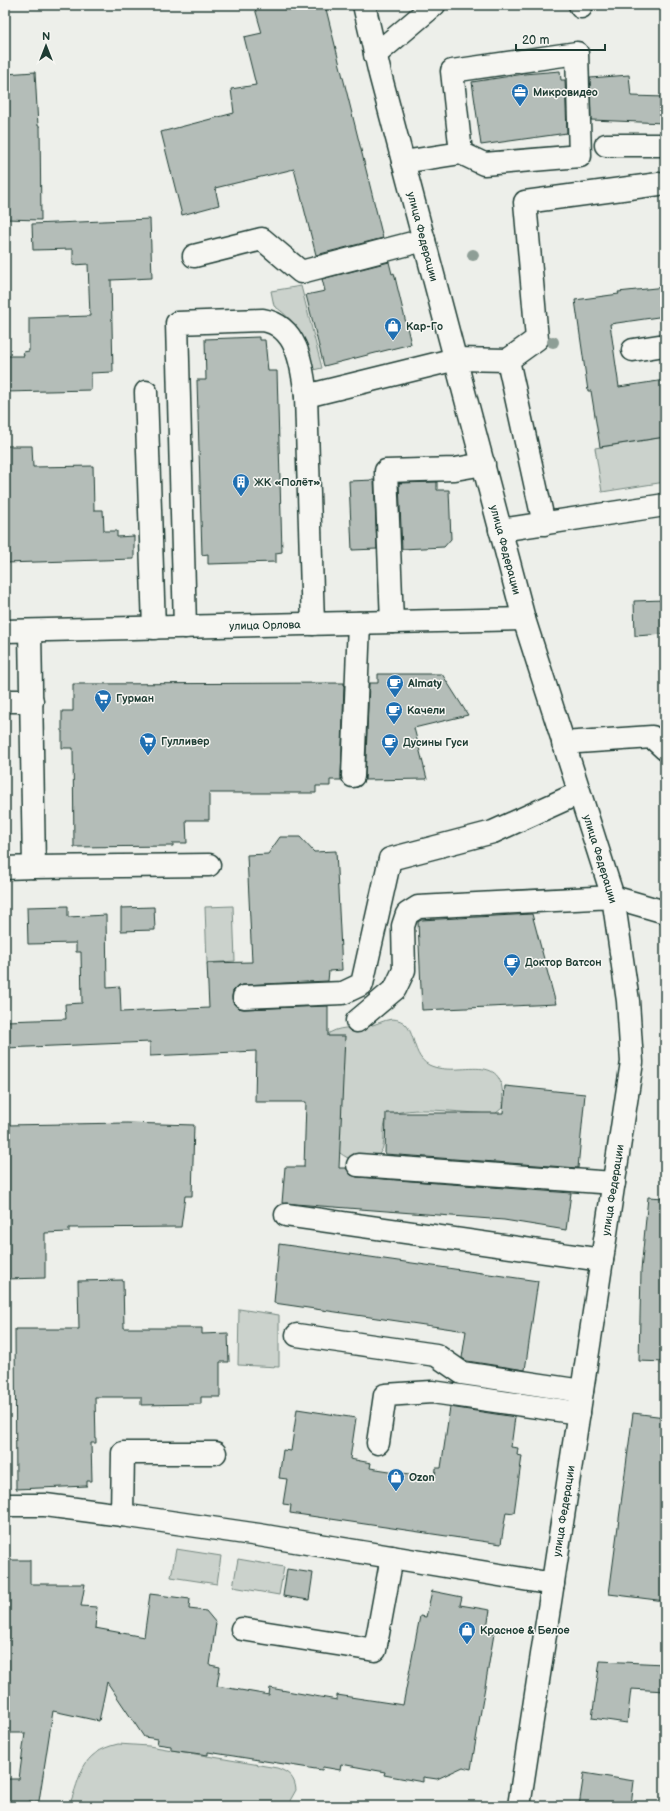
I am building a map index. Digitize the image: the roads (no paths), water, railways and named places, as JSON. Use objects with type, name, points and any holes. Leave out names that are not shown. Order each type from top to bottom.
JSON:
[{"type":"street","name":"улица Федерации","points":[[364,5],[375,55],[524,619],[613,897],[628,1001],[632,1062],[519,1806]]},
{"type":"street","points":[[375,55],[434,5]]},
{"type":"street","points":[[403,162],[461,153],[484,164],[580,156],[577,53],[452,71],[461,153]]},
{"type":"street","points":[[606,145],[665,145]]},
{"type":"street","points":[[306,396],[456,359],[508,360],[537,339],[525,202],[659,184]]},
{"type":"street","points":[[194,256],[262,239],[301,272],[424,240]]},
{"type":"street","points":[[185,627],[177,323],[263,320],[274,322],[284,329],[293,342],[302,367],[306,396],[313,624]]},
{"type":"street","points":[[633,350],[665,345]]},
{"type":"street","points":[[508,360],[544,524]]},
{"type":"street","points":[[146,392],[154,628]]},
{"type":"street","points":[[392,622],[386,471],[455,469],[484,464]]},
{"type":"street","points":[[500,530],[665,505]]},
{"type":"street","name":"улица Орлова","points":[[5,631],[524,619]]},
{"type":"street","points":[[353,776],[359,623]]},
{"type":"street","points":[[30,631],[34,867]]},
{"type":"street","points":[[5,701],[32,701]]},
{"type":"street","points":[[563,743],[652,737],[665,749]]},
{"type":"street","points":[[244,997],[343,993],[362,984],[390,859],[493,832],[579,793]]},
{"type":"street","points":[[5,868],[209,865]]},
{"type":"street","points":[[357,1020],[395,989],[404,970],[403,926],[407,914],[418,906],[613,897],[665,912]]},
{"type":"street","points":[[358,1165],[614,1183]]},
{"type":"street","points":[[286,1216],[602,1260]]},
{"type":"street","points":[[297,1335],[436,1355],[462,1373],[582,1391]]},
{"type":"street","points":[[378,1442],[385,1395],[432,1392],[579,1413]]},
{"type":"street","points":[[122,1515],[123,1453],[215,1453]]},
{"type":"street","points":[[5,1505],[45,1505],[122,1515],[392,1557],[553,1584]]},
{"type":"street","points":[[242,1629],[375,1650],[392,1557]]},
{"type":"place","name":"Микровидео","points":[[520,107]]},
{"type":"place","name":"Кар-Го","points":[[393,341]]},
{"type":"place","name":"ЖК «Полёт»","points":[[241,497]]},
{"type":"place","name":"Almaty","points":[[395,698]]},
{"type":"place","name":"Гурман","points":[[103,713]]},
{"type":"place","name":"Качели","points":[[394,725]]},
{"type":"place","name":"Гулливер","points":[[148,756]]},
{"type":"place","name":"Дусины Гуси","points":[[390,757]]},
{"type":"place","name":"Доктор Ватсон","points":[[512,977]]},
{"type":"place","name":"Ozon","points":[[396,1492]]},
{"type":"place","name":"Красное & Белое","points":[[467,1645]]}]
